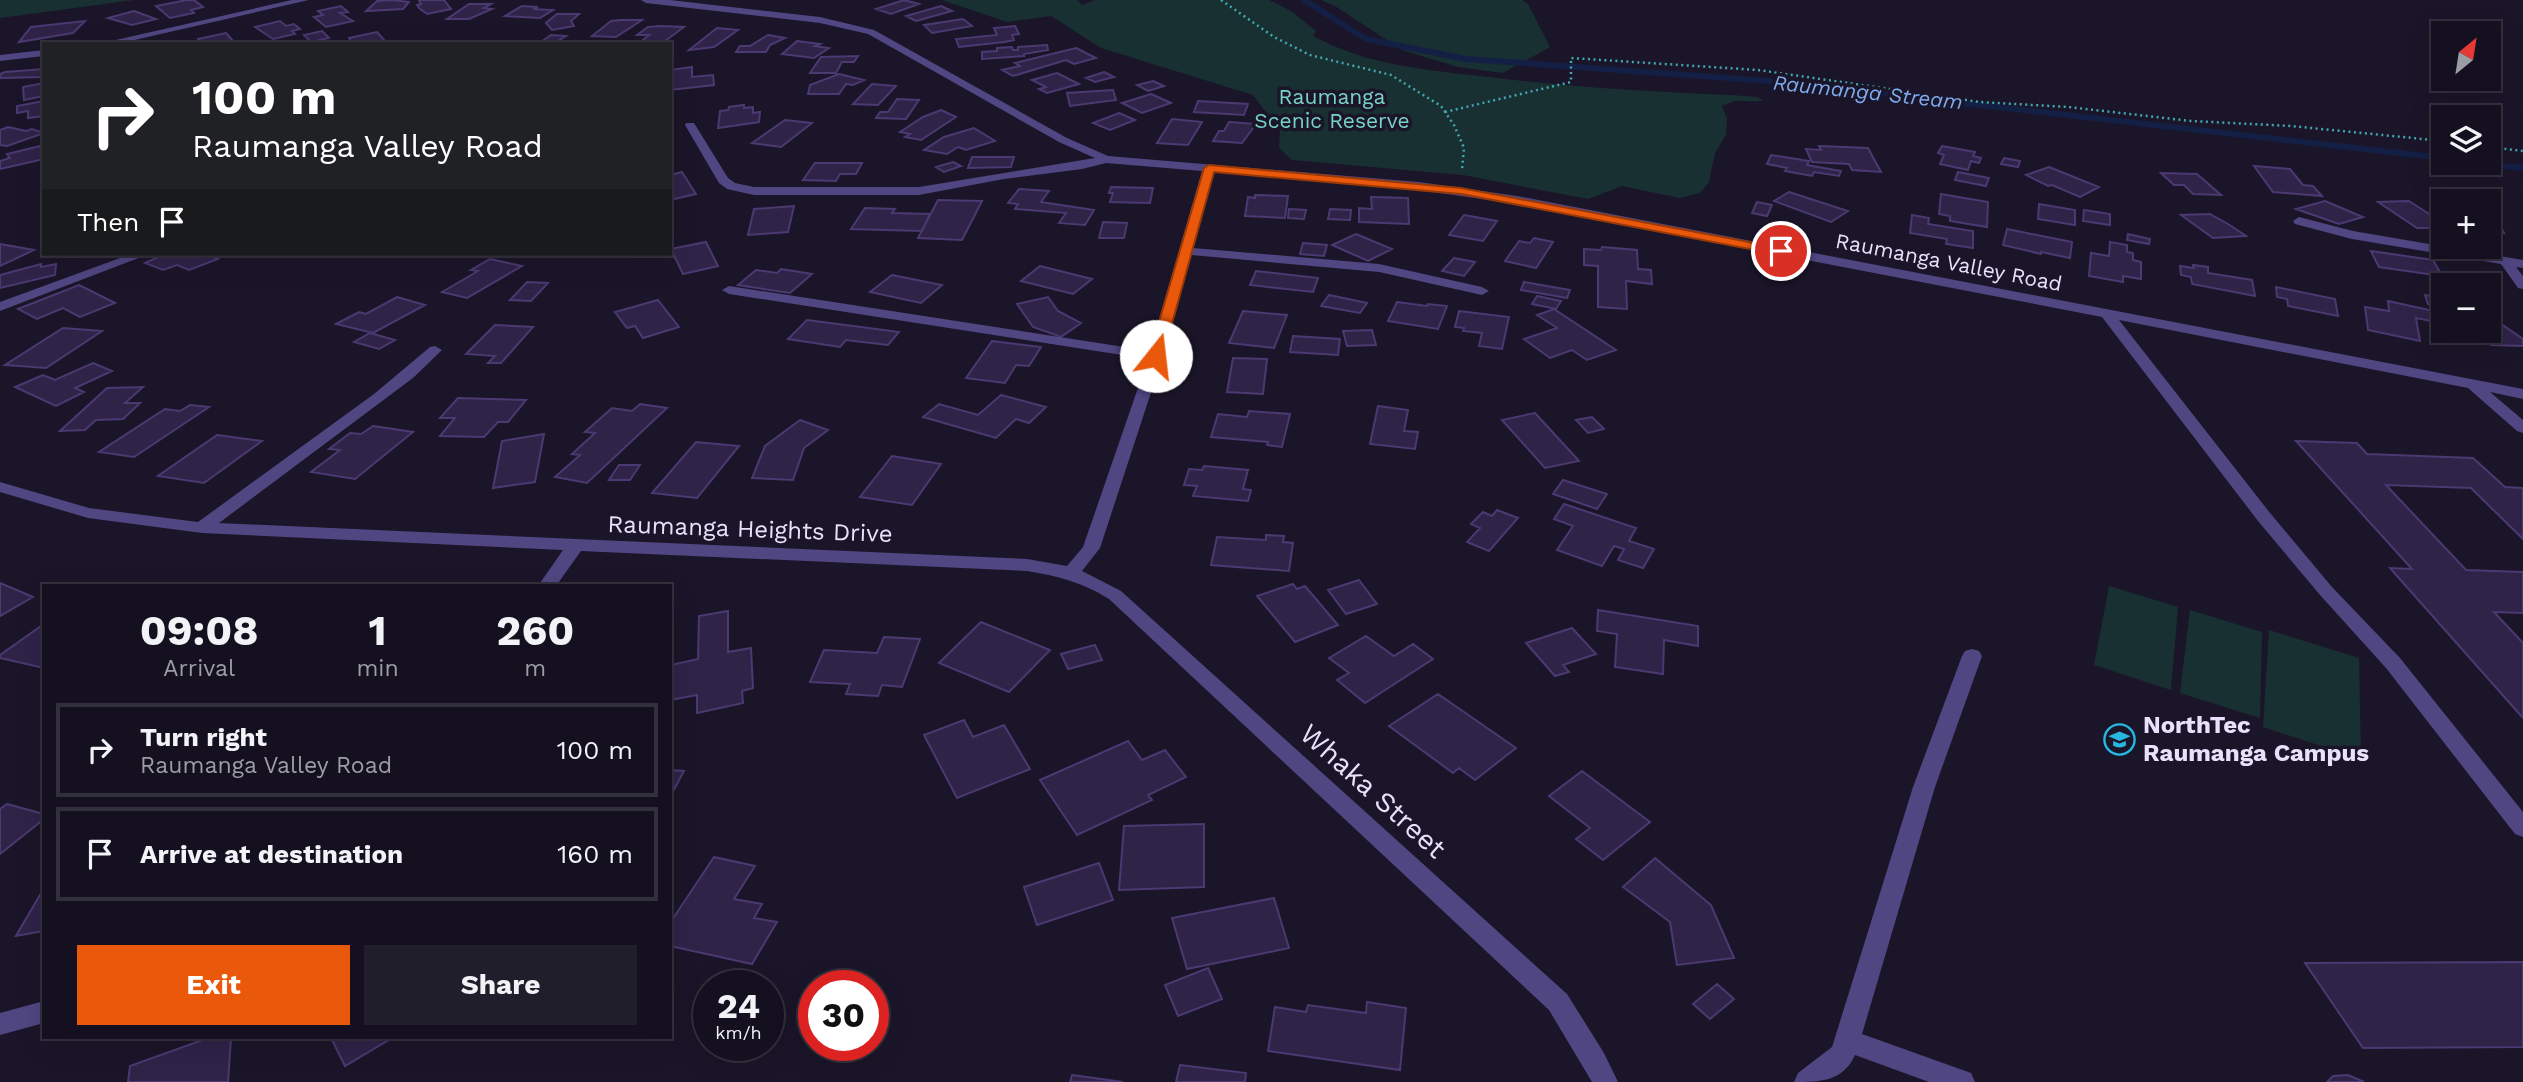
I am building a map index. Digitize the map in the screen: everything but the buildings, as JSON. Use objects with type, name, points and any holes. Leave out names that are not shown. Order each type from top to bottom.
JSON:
[{"type":"street","points":[[114,42],[304,0]]},
{"type":"street","name":"Raumanga Valley Road","points":[[646,0],[811,19],[871,32],[1063,140],[1106,159],[1461,191],[2523,394]]},
{"type":"street","points":[[0,58],[42,52]]},
{"type":"street","points":[[690,125],[723,180],[731,186],[754,191],[919,191],[1004,175],[1082,166],[1106,159]]},
{"type":"street","points":[[1071,573],[1091,548],[1156,356],[1209,168]]},
{"type":"street","points":[[2299,222],[2352,235],[2523,264]]},
{"type":"street","points":[[1186,251],[1378,268],[1482,291]]},
{"type":"street","points":[[0,307],[137,256]]},
{"type":"street","points":[[2505,261],[2523,285]]},
{"type":"street","points":[[729,290],[1156,356]]},
{"type":"street","points":[[2107,314],[2264,517],[2326,591],[2393,663],[2523,828]]},
{"type":"street","points":[[202,528],[249,489],[388,390],[435,350]]},
{"type":"street","points":[[2472,386],[2523,428]]},
{"type":"street","name":"Raumanga Heights Drive","points":[[0,487],[88,513],[202,528],[1027,565],[1071,573]]},
{"type":"street","points":[[548,584],[575,546]]},
{"type":"street","name":"Whaka Street","points":[[1071,573],[1098,584],[1115,595],[1558,1003],[1595,1060],[1605,1082]]},
{"type":"street","points":[[1807,1082],[1843,1054],[1924,787],[1972,656]]},
{"type":"street","points":[[0,1024],[42,1013]]},
{"type":"street","points":[[1848,1041],[1962,1082]]},
{"type":"path","points":[[1221,0],[1274,37],[1310,55],[1391,75],[1441,106],[1464,148],[1461,191]]},
{"type":"path","points":[[1445,112],[1572,82],[1571,58],[1758,70],[1980,102],[2068,107],[2191,121],[2291,126],[2431,141]]},
{"type":"path","points":[[2501,148],[2523,151]]},
{"type":"green space","points":[[0,0],[134,0],[0,18]]},
{"type":"green space","name":"Raumanga Scenic Reserve","points":[[942,0],[1077,0],[1082,5],[1095,0],[1269,0],[1291,11],[1316,31],[1313,36],[1355,54],[1399,65],[1550,84],[1757,97],[1764,101],[1734,101],[1722,106],[1727,119],[1726,135],[1715,153],[1709,182],[1700,193],[1680,198],[1622,186],[1588,199],[1463,175],[1292,160],[1279,148],[1280,131],[1253,95],[1101,48],[1051,16],[1007,22]]},
{"type":"green space","points":[[1321,0],[1522,0],[1528,4],[1550,47],[1503,73],[1458,67],[1402,50],[1335,6]]},
{"type":"green space","points":[[2109,586],[2178,607],[2171,690],[2094,665]]},
{"type":"green space","points":[[2190,610],[2262,632],[2260,718],[2180,693]]},
{"type":"green space","points":[[2269,630],[2359,658],[2361,759],[2263,727]]},
{"type":"waterway","name":"Raumanga Stream","points":[[1304,0],[1366,39],[1466,59],[1770,81],[2431,157]]},
{"type":"waterway","name":"Raumanga Stream","points":[[2501,166],[2523,168]]},
{"type":"place","name":"NorthTec Raumanga Campus","points":[[2120,739]]},
{"type":"route","points":[[1156,356],[1209,168],[1461,191],[1781,251]]}]
